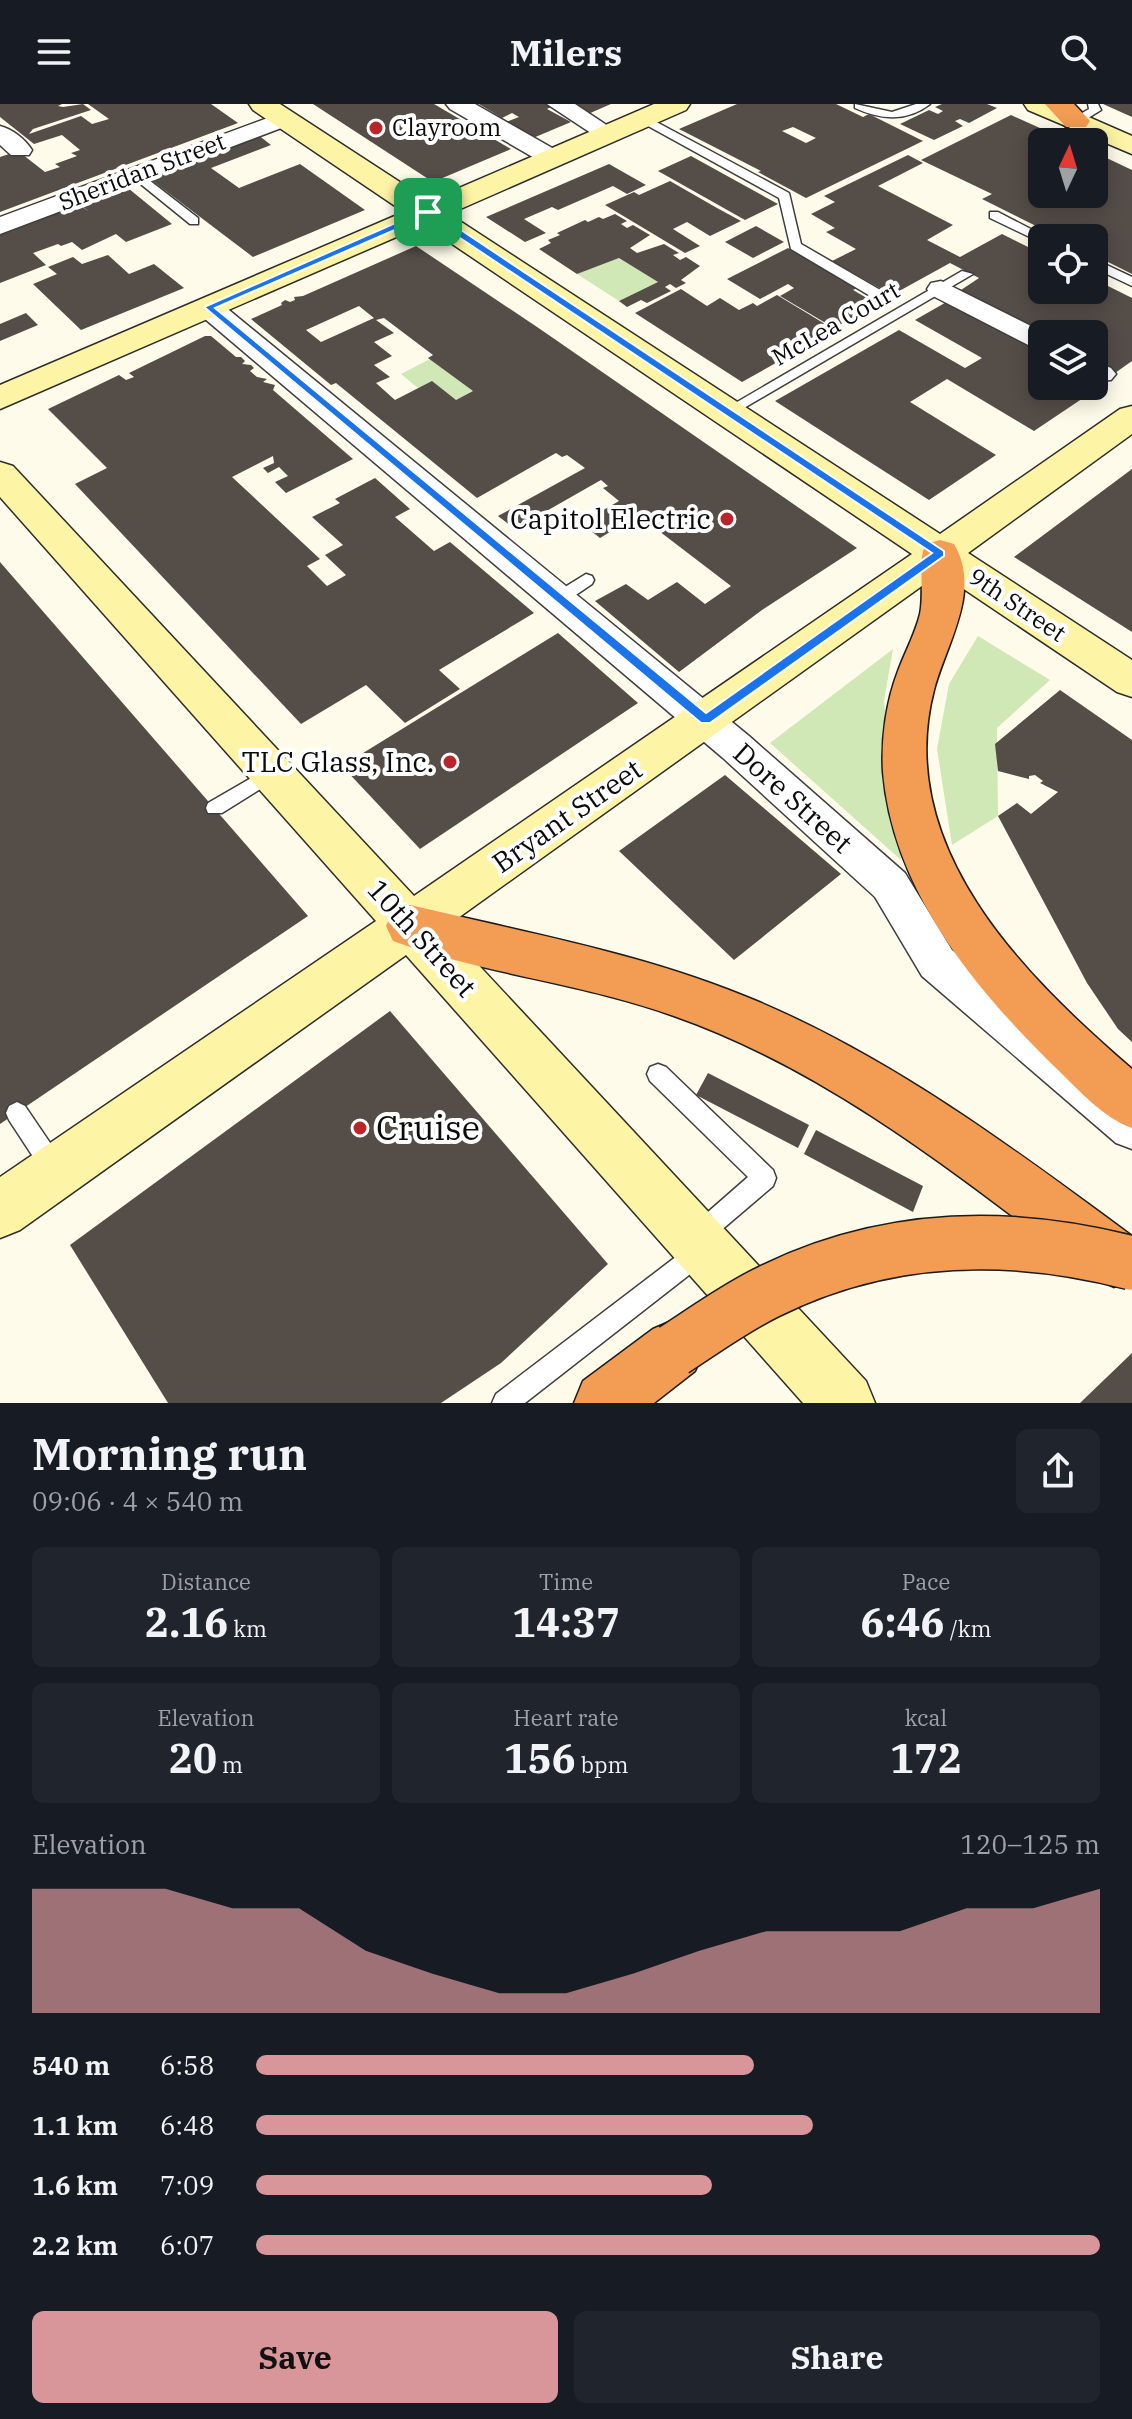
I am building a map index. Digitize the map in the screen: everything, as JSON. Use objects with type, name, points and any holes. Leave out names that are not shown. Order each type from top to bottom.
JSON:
[{"type":"highway","points":[[940,553],[946,592],[944,606],[913,690],[906,726],[909,799],[936,880],[968,933],[1041,1019],[1132,1103]]},
{"type":"highway","points":[[410,926],[627,979],[682,996],[767,1031],[859,1079],[916,1114],[1132,1272]]},
{"type":"highway","points":[[605,1403],[674,1350],[722,1319],[769,1292],[853,1257],[933,1242],[977,1240],[1060,1246],[1132,1263]]},
{"type":"main road","points":[[0,398],[677,104]]},
{"type":"main road","points":[[1037,104],[1075,110],[1132,146]]},
{"type":"main road","name":"9th Street","points":[[273,112],[1132,681]]},
{"type":"main road","name":"Bryant Street","points":[[0,1210],[705,720],[1132,417]]},
{"type":"main road","name":"10th Street","points":[[0,474],[844,1403]]},
{"type":"street","points":[[458,104],[552,158]]},
{"type":"street","points":[[559,104],[608,134]]},
{"type":"street","name":"Sheridan Street","points":[[0,226],[136,175],[273,112]]},
{"type":"street","points":[[0,133],[20,150]]},
{"type":"street","points":[[941,289],[1028,336]]},
{"type":"street","name":"Dore Street","points":[[208,307],[572,590],[705,720],[890,885],[937,963],[1132,1127]]},
{"type":"lane","points":[[859,106],[887,116],[901,116],[917,105]]},
{"type":"lane","points":[[643,119],[785,196],[795,246],[877,294]]},
{"type":"lane","points":[[136,175],[194,221]]},
{"type":"lane","points":[[994,215],[1028,231]]},
{"type":"lane","points":[[1108,270],[1132,282]]},
{"type":"lane","name":"McLea Court","points":[[727,412],[967,274]]},
{"type":"lane","points":[[215,808],[272,773]]},
{"type":"lane","points":[[505,1403],[700,1244],[765,1178],[658,1074]]},
{"type":"lane","points":[[17,1113],[55,1172]]},
{"type":"green space","points":[[619,258],[658,282],[619,301],[577,274]]},
{"type":"green space","points":[[430,359],[473,391],[456,400],[418,388],[401,374]]},
{"type":"green space","points":[[978,636],[1050,680],[997,728],[998,816],[952,845],[937,749],[949,684]]},
{"type":"green space","points":[[893,649],[884,701],[901,860],[770,743]]},
{"type":"building","points":[[0,104],[62,104],[58,106],[63,107],[83,104],[91,110],[33,129],[29,134],[81,116],[92,124],[109,119],[88,104],[211,104],[238,123],[0,212],[0,157],[18,151],[45,172],[60,167],[55,164],[77,156],[71,153],[80,150],[62,135],[34,144],[0,117]]},
{"type":"building","points":[[313,104],[434,104],[511,149],[433,182]]},
{"type":"building","points":[[479,104],[549,104],[553,106],[547,109],[571,122],[533,138],[506,122],[519,117],[512,113],[502,118]]},
{"type":"building","points":[[571,104],[611,104],[588,114]]},
{"type":"building","points":[[737,104],[836,104],[863,117],[869,114],[923,141],[806,198],[679,129]],"holes":[[[793,127],[816,138],[806,143],[782,131]]]},
{"type":"building","points":[[942,104],[987,104],[997,108],[969,123],[960,119],[955,121],[963,126],[934,140],[900,124],[929,110],[938,114],[943,111],[935,107]]},
{"type":"building","points":[[1103,104],[1132,104],[1132,117]]},
{"type":"building","points":[[1011,115],[1040,128],[1028,128],[1028,208],[1108,208],[1108,159],[1132,170],[1132,274],[1108,262],[1108,224],[1032,224],[982,199],[992,194],[921,160]]},
{"type":"building","points":[[257,134],[271,145],[211,168],[239,188],[300,164],[365,210],[253,257],[146,176]]},
{"type":"building","points":[[908,155],[923,163],[878,186],[953,225],[927,240],[960,257],[1002,234],[1028,247],[1028,304],[1108,304],[1108,286],[1132,298],[1132,361],[1115,373],[1108,369],[1108,320],[1028,320],[1028,328],[958,292],[979,278],[950,263],[892,295],[832,261],[856,249],[826,232],[835,228],[811,214],[835,202],[824,196]]},
{"type":"building","points":[[691,156],[778,204],[745,220],[658,171]]},
{"type":"building","points":[[609,164],[646,185],[627,194],[613,186],[558,210],[552,207],[524,219],[546,233],[525,242],[486,217]]},
{"type":"building","points":[[670,181],[741,221],[710,236],[687,222],[673,229],[700,246],[685,253],[605,205]]},
{"type":"building","points":[[123,184],[172,224],[126,242],[116,234],[82,250],[72,242],[61,246],[58,244],[33,253],[46,265],[0,283],[0,233],[78,203],[89,212],[77,201]]},
{"type":"building","points":[[615,214],[627,221],[621,224],[627,228],[633,225],[650,235],[630,248],[637,253],[664,244],[679,253],[673,255],[680,260],[686,257],[700,266],[681,280],[686,283],[676,288],[670,284],[665,287],[671,291],[647,303],[641,300],[627,307],[619,301],[658,282],[619,258],[577,274],[539,249],[551,243],[548,240],[560,235],[557,233],[585,220],[603,219]]},
{"type":"building","points":[[756,226],[784,242],[753,258],[725,242]]},
{"type":"building","points":[[416,246],[857,548],[762,610],[679,672],[595,601],[626,584],[648,600],[677,582],[705,604],[731,586],[638,515],[600,538],[581,523],[619,501],[603,488],[608,486],[601,480],[515,529],[498,516],[585,468],[567,455],[562,457],[556,453],[477,498],[336,383],[331,385],[251,319],[282,305],[285,300],[290,302],[295,300],[294,297],[303,296]],"holes":[[[359,306],[374,318],[321,342],[306,330]],[[384,318],[433,355],[428,358],[473,391],[456,400],[432,381],[395,400],[376,383],[390,377],[374,365],[392,356],[374,342],[394,333],[376,320]]]},
{"type":"building","points":[[788,248],[857,288],[853,290],[877,304],[834,328],[780,296],[794,288],[788,284],[760,299],[727,279]]},
{"type":"building","points":[[108,255],[129,274],[154,264],[184,288],[81,330],[33,284],[57,274],[48,267],[73,257],[82,264]]},
{"type":"building","points":[[681,289],[707,306],[720,298],[739,310],[753,303],[757,306],[777,295],[835,330],[742,382],[635,313]]},
{"type":"building","points":[[950,300],[1028,342],[1028,400],[1080,400],[1034,431],[947,379],[910,402],[996,455],[929,500],[775,401],[899,330],[965,368],[982,358],[915,320]]},
{"type":"building","points":[[26,313],[38,325],[0,341],[0,324]]},
{"type":"building","points":[[205,336],[211,336],[236,357],[241,357],[245,361],[242,364],[251,365],[254,368],[250,371],[257,377],[267,379],[263,382],[275,385],[273,390],[353,459],[286,493],[275,482],[288,476],[279,467],[268,473],[263,468],[274,463],[273,456],[232,477],[320,559],[307,566],[327,586],[346,575],[325,555],[343,545],[312,517],[340,503],[335,499],[375,478],[410,509],[395,517],[434,551],[450,542],[534,613],[439,670],[460,689],[405,723],[366,685],[301,724],[75,484],[107,468],[48,409],[119,375],[126,380],[134,377],[129,373]]},
{"type":"building","points":[[1132,469],[1132,632],[1014,557]]},
{"type":"building","points":[[0,562],[308,916],[0,1124]]},
{"type":"building","points":[[558,633],[638,703],[420,849],[342,766]]},
{"type":"building","points":[[1060,690],[1132,740],[1132,1042],[1118,1029],[1087,983],[998,816],[1017,803],[1031,814],[1058,792],[1040,783],[1043,781],[1035,775],[1029,776],[1029,779],[998,771],[995,744]]},
{"type":"building","points":[[725,775],[841,874],[734,960],[619,851]]},
{"type":"building","name":"Cruise","points":[[390,1011],[608,1264],[501,1363],[441,1403],[168,1403],[70,1245]]},
{"type":"building","points":[[708,1073],[809,1125],[798,1148],[696,1095]]},
{"type":"building","points":[[816,1130],[923,1186],[913,1212],[804,1154]]},
{"type":"building","points":[[1132,1353],[1132,1403],[1080,1403]]},
{"type":"place","name":"Clayroom","points":[[376,128]]},
{"type":"place","name":"Capitol Electric","points":[[727,519]]},
{"type":"place","name":"TLC Glass, Inc.","points":[[450,762]]},
{"type":"place","name":"Cruise","points":[[360,1128]]},
{"type":"route","points":[[428,212],[940,553],[705,720],[208,307],[428,212]]}]
